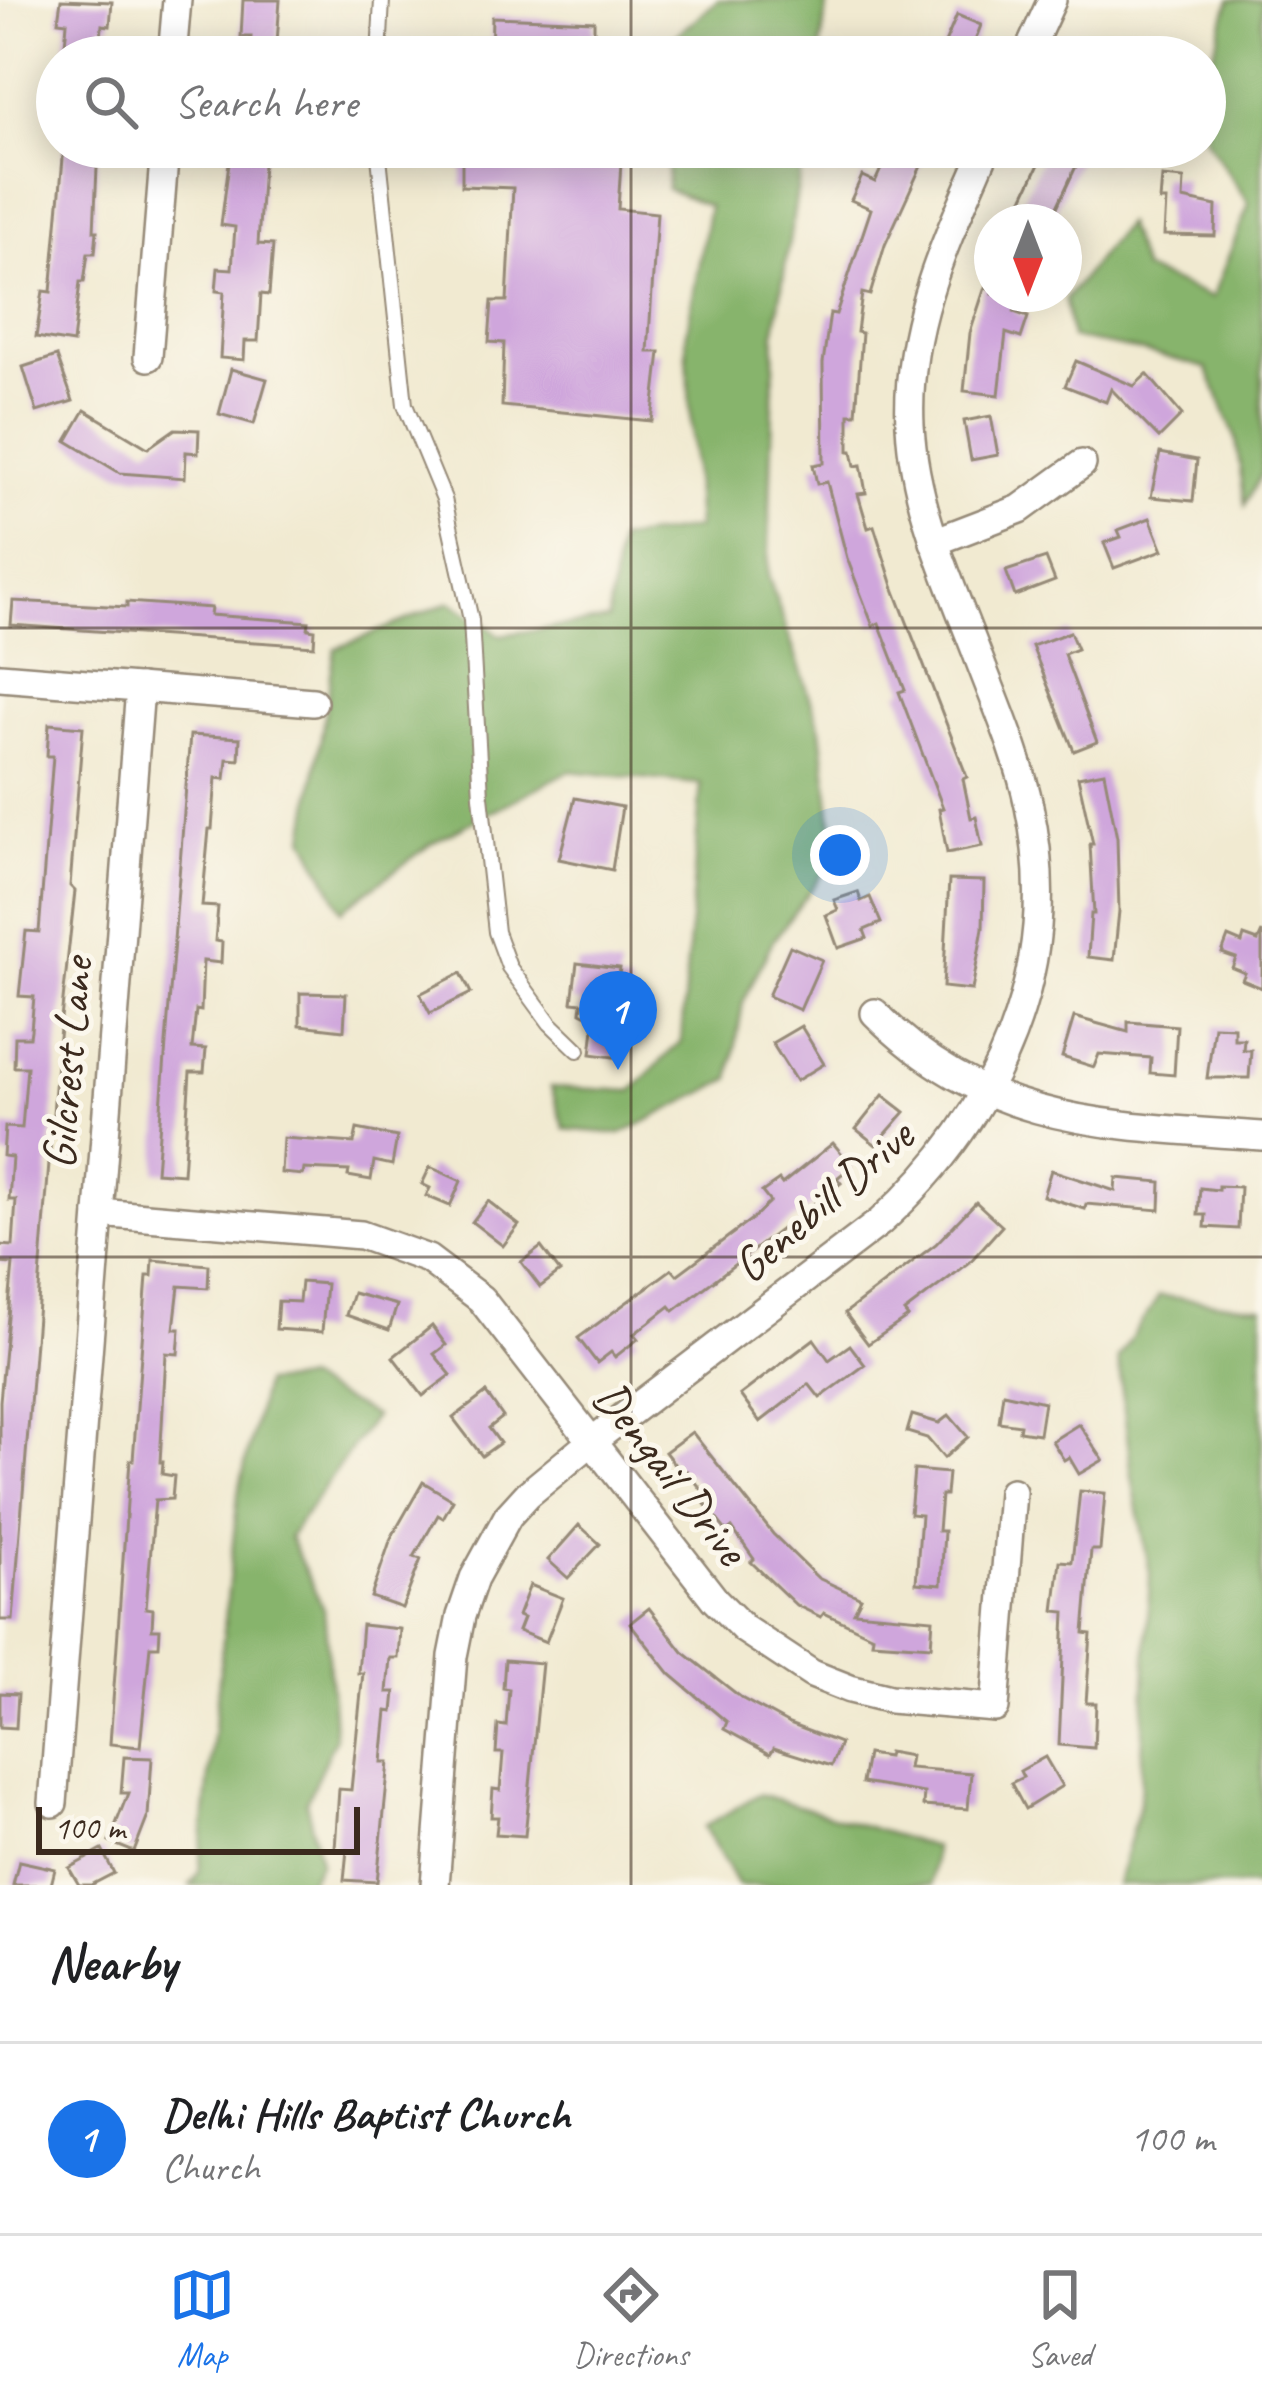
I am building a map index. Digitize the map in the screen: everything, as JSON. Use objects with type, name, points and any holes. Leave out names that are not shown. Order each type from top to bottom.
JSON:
[{"type":"street","points":[[174,36],[177,0]]},
{"type":"street","points":[[1036,36],[1052,0]]},
{"type":"street","points":[[148,357],[163,168]]},
{"type":"street","name":"Genebill Drive","points":[[435,1885],[453,1656],[474,1578],[508,1516],[591,1442],[880,1222],[944,1158],[988,1091],[1013,1036],[1027,988],[1038,898],[1036,847],[1017,759],[925,513],[912,444],[914,344],[935,266],[978,168]]},
{"type":"street","points":[[934,542],[1020,509],[1082,464]]},
{"type":"street","points":[[0,677],[313,702]]},
{"type":"street","name":"Gilcrest Lane","points":[[53,1803],[140,688]]},
{"type":"street","points":[[875,1013],[911,1050],[988,1091],[1064,1119],[1262,1136]]},
{"type":"street","name":"Dengail Drive","points":[[99,1213],[361,1235],[414,1252],[453,1275],[481,1300],[715,1600],[744,1629],[812,1674],[850,1689],[920,1703],[995,1708],[1012,1492]]},
{"type":"lane","points":[[380,36],[382,0]]},
{"type":"lane","points":[[380,168],[405,405],[444,499],[471,620],[481,796],[496,932],[509,968],[550,1023],[578,1050]]},
{"type":"green space","points":[[718,0],[828,0],[822,36],[675,36]]},
{"type":"green space","points":[[1230,0],[1262,0],[1262,473],[1245,505],[1236,439],[1207,368],[1071,338],[1067,312],[1082,312],[1082,278],[1125,224],[1143,270],[1212,298],[1249,204],[1225,168],[1226,36],[1219,36]]},
{"type":"green space","points":[[668,168],[801,168],[775,330],[768,576],[821,729],[836,856],[772,942],[743,1002],[730,1079],[621,1134],[565,1129],[551,1087],[632,1091],[681,1041],[701,784],[569,771],[432,843],[342,910],[305,837],[335,649],[450,602],[500,635],[608,620],[618,540],[697,528],[686,337],[709,206],[667,189]]},
{"type":"green space","points":[[1159,1296],[1262,1307],[1262,1885],[1117,1885],[1140,1802],[1150,1573],[1132,1477],[1118,1358]]},
{"type":"green space","points":[[304,1380],[374,1416],[289,1537],[324,1610],[335,1738],[306,1802],[320,1862],[307,1885],[190,1885],[199,1872],[238,1495],[264,1383]]},
{"type":"green space","points":[[759,1794],[934,1847],[931,1885],[738,1885],[704,1827]]},
{"type":"building","points":[[61,0],[112,2],[110,26],[102,25],[101,36],[66,36],[67,22],[58,21]]},
{"type":"building","points":[[243,0],[280,0],[277,36],[241,36]]},
{"type":"building","points":[[957,15],[981,25],[977,36],[948,36]]},
{"type":"building","points":[[492,17],[594,21],[594,36],[492,36]]},
{"type":"building","points":[[62,168],[97,168],[95,253],[88,253],[84,282],[80,282],[73,343],[36,337],[43,291],[51,292]]},
{"type":"building","points":[[228,168],[263,168],[258,244],[273,245],[269,295],[261,294],[258,341],[245,341],[244,360],[220,358],[224,292],[216,291],[218,268],[232,269],[235,227],[221,225]]},
{"type":"building","points":[[462,168],[621,168],[618,209],[657,213],[648,352],[660,352],[652,421],[502,406],[504,343],[489,342],[492,301],[507,301],[513,188],[462,186]]},
{"type":"building","points":[[881,168],[920,168],[885,245],[870,295],[862,293],[856,414],[849,414],[849,451],[855,466],[861,465],[866,493],[858,494],[868,528],[874,526],[967,777],[963,779],[971,818],[976,817],[982,846],[947,853],[939,809],[943,808],[899,692],[905,690],[847,558],[827,482],[817,484],[813,465],[824,463],[823,363],[830,313],[836,314],[871,209],[851,200],[862,176],[875,182]]},
{"type":"building","points":[[1037,168],[1075,168],[1058,204],[1020,204]]},
{"type":"building","points":[[1162,177],[1184,179],[1183,199],[1216,206],[1215,236],[1164,235]]},
{"type":"building","points":[[977,312],[1014,312],[1028,317],[1021,338],[1006,333],[999,395],[964,391]]},
{"type":"building","points":[[57,356],[73,401],[37,412],[23,367]]},
{"type":"building","points":[[1076,361],[1134,386],[1147,374],[1182,415],[1159,438],[1111,389],[1106,402],[1065,386]]},
{"type":"building","points":[[231,369],[267,379],[254,424],[219,414]]},
{"type":"building","points":[[85,410],[148,448],[175,429],[199,430],[198,453],[186,452],[185,478],[120,473],[67,441]]},
{"type":"building","points":[[991,416],[998,455],[971,460],[964,421]]},
{"type":"building","points":[[1160,453],[1197,460],[1193,501],[1151,497]]},
{"type":"building","points":[[1150,518],[1163,550],[1114,568],[1104,543],[1121,537],[1118,530]]},
{"type":"building","points":[[1046,558],[1055,581],[1015,596],[1006,571]]},
{"type":"building","points":[[13,601],[127,607],[127,602],[211,608],[210,615],[309,622],[308,629],[315,630],[314,646],[11,625]]},
{"type":"building","points":[[1070,632],[1077,649],[1064,654],[1097,742],[1074,751],[1032,646]]},
{"type":"building","points":[[49,724],[83,727],[70,886],[75,891],[13,1620],[0,1620],[0,1401],[13,1264],[0,1263],[0,1245],[13,1246],[16,1200],[9,1200],[12,1157],[3,1156],[5,1127],[22,1128],[27,1067],[14,1067],[15,1037],[30,1037],[31,1030],[34,997],[19,996],[26,931],[39,932],[53,756],[47,756]]},
{"type":"building","points":[[190,735],[240,738],[239,760],[227,759],[225,779],[216,778],[209,829],[202,906],[218,907],[215,941],[222,942],[221,963],[203,961],[201,1011],[196,1010],[192,1048],[206,1049],[204,1072],[190,1072],[183,1174],[156,1172]]},
{"type":"building","points":[[1104,772],[1117,838],[1119,911],[1114,960],[1088,957],[1094,914],[1093,844],[1078,777]]},
{"type":"building","points":[[575,798],[622,807],[612,870],[559,859]]},
{"type":"building","points":[[949,880],[984,881],[983,928],[972,990],[943,987]]},
{"type":"building","points":[[858,892],[861,901],[870,897],[881,923],[864,930],[867,938],[838,948],[826,915],[838,910],[834,900]]},
{"type":"building","points":[[1262,932],[1262,988],[1242,980],[1245,973],[1232,968],[1236,958],[1222,953],[1228,937],[1242,943],[1244,936],[1258,941]]},
{"type":"building","points":[[790,946],[822,960],[800,1010],[768,996]]},
{"type":"building","points":[[577,963],[620,968],[618,982],[630,984],[621,1058],[591,1054],[595,1019],[581,1012],[582,1003],[572,1002]]},
{"type":"building","points":[[461,973],[471,993],[430,1013],[420,994]]},
{"type":"building","points":[[300,993],[346,994],[344,1030],[300,1025]]},
{"type":"building","points":[[1074,1017],[1128,1032],[1128,1022],[1177,1026],[1174,1075],[1150,1073],[1151,1058],[1099,1054],[1094,1067],[1062,1057]]},
{"type":"building","points":[[801,1026],[824,1064],[796,1081],[772,1043]]},
{"type":"building","points":[[1214,1026],[1234,1027],[1234,1039],[1244,1039],[1243,1050],[1251,1050],[1249,1078],[1207,1078]]},
{"type":"building","points":[[883,1095],[905,1112],[876,1145],[856,1129]]},
{"type":"building","points":[[357,1129],[397,1137],[392,1165],[374,1161],[371,1180],[348,1176],[349,1171],[281,1173],[283,1138],[354,1143]]},
{"type":"building","points":[[833,1143],[852,1166],[837,1178],[841,1183],[674,1311],[670,1306],[634,1334],[638,1339],[615,1357],[611,1352],[597,1363],[578,1338],[672,1269],[677,1275],[752,1219],[770,1202],[762,1192],[779,1180],[782,1184]]},
{"type":"building","points":[[430,1167],[461,1181],[450,1206],[426,1196],[430,1188],[422,1184]]},
{"type":"building","points":[[1051,1170],[1115,1191],[1116,1178],[1161,1182],[1160,1210],[1086,1204],[1085,1209],[1043,1196]]},
{"type":"building","points":[[1218,1186],[1240,1187],[1238,1229],[1205,1227],[1206,1215],[1198,1215],[1200,1188],[1218,1190]]},
{"type":"building","points":[[488,1201],[519,1225],[503,1246],[472,1222]]},
{"type":"building","points":[[976,1202],[1002,1226],[969,1263],[904,1312],[908,1317],[868,1344],[845,1313],[936,1244]]},
{"type":"building","points":[[541,1247],[560,1272],[540,1287],[521,1262]]},
{"type":"building","points":[[153,1260],[209,1265],[208,1288],[179,1286],[174,1329],[180,1329],[178,1354],[166,1353],[160,1462],[162,1474],[174,1476],[172,1499],[155,1500],[146,1608],[153,1609],[152,1629],[160,1629],[159,1646],[150,1646],[140,1747],[110,1744],[130,1460],[147,1276],[152,1276]]},
{"type":"building","points":[[301,1282],[326,1284],[322,1332],[276,1329],[278,1301],[299,1302]]},
{"type":"building","points":[[353,1293],[397,1305],[389,1330],[346,1315]]},
{"type":"building","points":[[432,1326],[446,1345],[434,1354],[451,1375],[423,1396],[393,1357]]},
{"type":"building","points":[[814,1339],[829,1360],[850,1345],[865,1365],[820,1398],[809,1384],[760,1422],[740,1395]]},
{"type":"building","points":[[486,1393],[503,1417],[489,1428],[500,1443],[482,1456],[453,1418]]},
{"type":"building","points":[[1003,1393],[1044,1402],[1039,1434],[999,1422]]},
{"type":"building","points":[[912,1415],[939,1423],[949,1415],[968,1437],[944,1458],[927,1438],[907,1432]]},
{"type":"building","points":[[1079,1424],[1103,1460],[1079,1474],[1052,1441]]},
{"type":"building","points":[[692,1432],[773,1534],[818,1578],[861,1598],[854,1612],[933,1619],[931,1646],[872,1642],[873,1636],[796,1605],[751,1562],[754,1559],[732,1528],[727,1532],[705,1504],[710,1500],[665,1452]]},
{"type":"building","points":[[914,1470],[948,1473],[938,1531],[944,1531],[941,1585],[916,1583],[921,1515],[910,1514]]},
{"type":"building","points":[[423,1482],[453,1500],[443,1518],[438,1515],[414,1557],[421,1559],[402,1608],[371,1597],[391,1538]]},
{"type":"building","points":[[1080,1491],[1105,1493],[1100,1550],[1091,1550],[1084,1633],[1091,1634],[1086,1703],[1096,1703],[1094,1748],[1059,1745],[1065,1612],[1054,1611],[1060,1561],[1072,1562]]},
{"type":"building","points":[[579,1525],[600,1544],[568,1578],[548,1560]]},
{"type":"building","points":[[530,1585],[563,1598],[546,1642],[518,1631],[523,1618],[518,1616]]},
{"type":"building","points":[[649,1608],[683,1652],[743,1699],[789,1724],[840,1743],[831,1766],[774,1748],[770,1754],[724,1729],[727,1722],[670,1674],[630,1623]]},
{"type":"building","points":[[362,1625],[400,1629],[398,1658],[390,1658],[387,1692],[395,1692],[393,1712],[387,1711],[382,1762],[389,1762],[377,1882],[344,1880],[347,1850],[335,1849],[339,1789],[351,1790],[363,1673],[358,1673]]},
{"type":"building","points":[[505,1660],[542,1663],[525,1836],[496,1834],[498,1817],[491,1817],[493,1789],[500,1790],[503,1753],[496,1753],[498,1725],[506,1726]]},
{"type":"building","points":[[0,1693],[18,1694],[16,1728],[0,1727]]},
{"type":"building","points":[[888,1752],[910,1756],[908,1768],[971,1773],[968,1809],[923,1806],[924,1793],[862,1783],[867,1754],[887,1757]]},
{"type":"building","points":[[124,1757],[152,1758],[148,1816],[134,1852],[109,1842],[128,1793],[121,1793]]},
{"type":"building","points":[[1045,1757],[1062,1786],[1025,1809],[1011,1783],[1023,1777],[1020,1771]]},
{"type":"building","points":[[102,1850],[114,1873],[91,1885],[79,1885],[69,1868]]},
{"type":"building","points":[[19,1861],[55,1869],[51,1885],[13,1885]]},
{"type":"place","name":"Delhi Hills Baptist Church","points":[[618,1070]]}]
